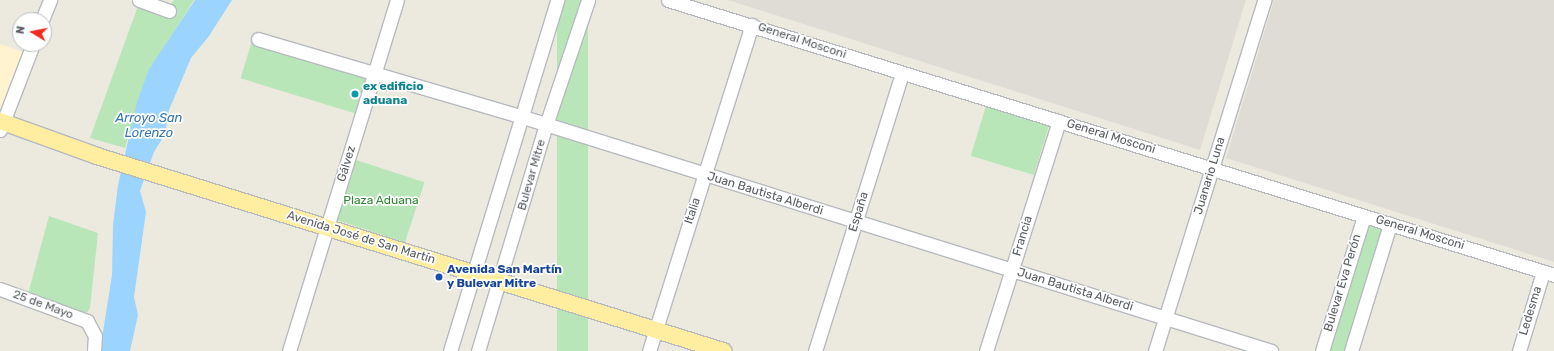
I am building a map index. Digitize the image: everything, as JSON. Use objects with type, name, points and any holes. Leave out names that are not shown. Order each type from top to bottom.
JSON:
[{"type":"main road","name":"Avenida José de San Martín","points":[[1,124],[97,156],[723,351]]},
{"type":"street","points":[[45,12],[50,0]]},
{"type":"street","points":[[139,0],[169,11]]},
{"type":"street","name":"Gálvez","points":[[289,351],[397,0]]},
{"type":"street","points":[[450,351],[523,117],[557,0]]},
{"type":"street","name":"Bulevar Mitre","points":[[478,351],[546,125],[588,0]]},
{"type":"street","name":"General Mosconi","points":[[668,0],[752,25],[902,74],[1212,168],[1549,273]]},
{"type":"street","name":"Juanario Luna","points":[[1155,351],[1264,0]]},
{"type":"street","name":"Italia","points":[[649,351],[752,25]]},
{"type":"street","name":"Juan Bautista Alberdi","points":[[258,39],[523,117],[704,175],[1271,351]]},
{"type":"street","points":[[1,124],[30,52]]},
{"type":"street","name":"España","points":[[815,351],[902,74]]},
{"type":"street","name":"Francia","points":[[986,351],[1059,121]]},
{"type":"street","name":"Bulevar Eva Perón","points":[[1322,351],[1364,216]]},
{"type":"street","points":[[1351,351],[1390,224]]},
{"type":"street","name":"Ledesma","points":[[1519,351],[1549,273]]},
{"type":"street","name":"25 de Mayo","points":[[0,289],[87,321],[95,336],[94,351]]},
{"type":"shaded area","points":[[728,0],[1246,0],[1200,150]]},
{"type":"shaded area","points":[[1274,0],[1554,0],[1554,262],[1226,158]]},
{"type":"shaded area","points":[[0,44],[12,48],[12,52],[23,52],[29,54],[0,130]]},
{"type":"green space","points":[[174,0],[194,0],[148,73],[125,148],[90,138],[138,6],[162,15]]},
{"type":"green space","points":[[557,0],[588,0],[588,351],[557,351]]},
{"type":"green space","points":[[252,41],[368,76],[356,114],[241,78]]},
{"type":"green space","points":[[986,106],[1049,125],[1034,175],[971,156]]},
{"type":"green space","name":"Plaza Aduana","points":[[356,160],[424,182],[405,242],[337,220]]},
{"type":"green space","points":[[49,216],[98,233],[90,308],[85,315],[28,294]]},
{"type":"green space","points":[[1364,216],[1390,224],[1351,351],[1323,351]]},
{"type":"water","name":"Arroyo San Lorenzo","points":[[195,0],[232,0],[209,36],[191,58],[169,110],[165,134],[154,152],[140,191],[146,212],[134,297],[138,315],[130,351],[100,351],[112,275],[113,225],[118,185],[137,102],[149,69]]},
{"type":"place","name":"ex edificio aduana","points":[[355,94]]},
{"type":"place","name":"Avenida San Martín y Bulevar Mitre","points":[[439,277]]}]
